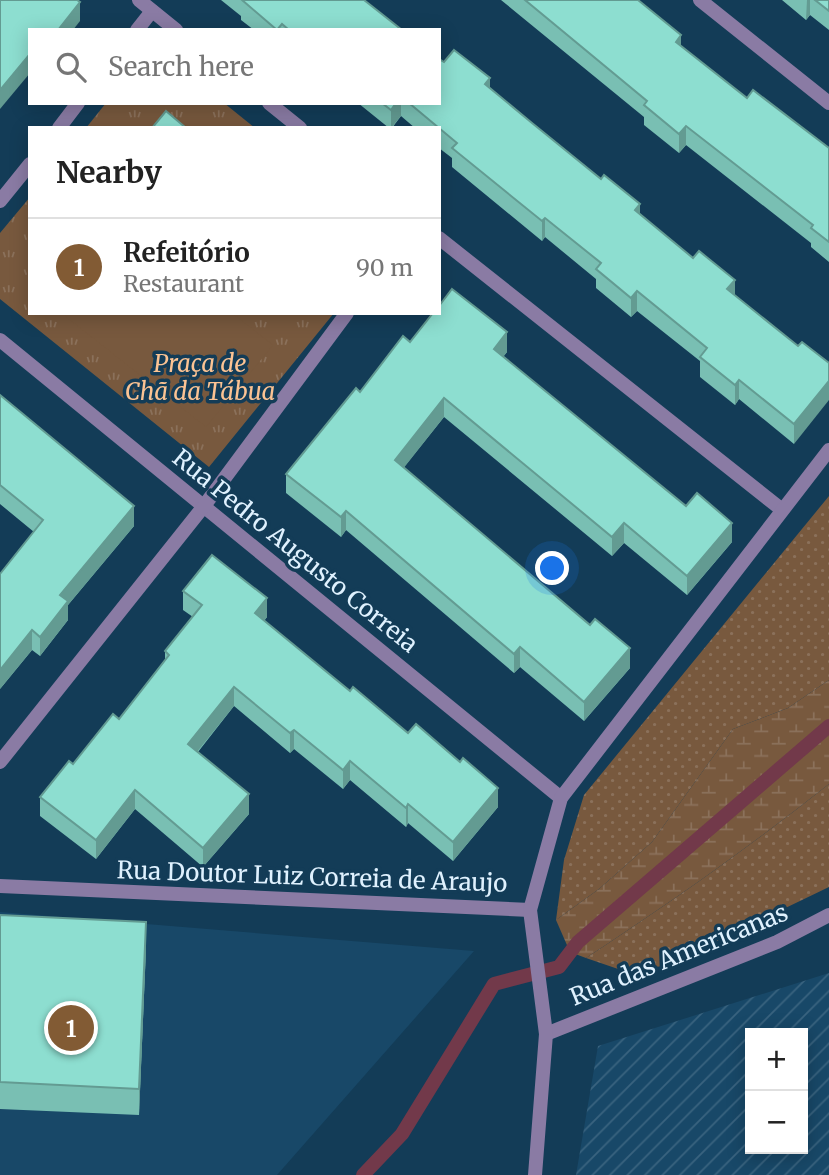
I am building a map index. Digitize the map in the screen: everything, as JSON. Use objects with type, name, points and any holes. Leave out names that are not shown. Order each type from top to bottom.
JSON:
[{"type":"street","points":[[139,0],[174,28]]},
{"type":"street","points":[[700,0],[829,103]]},
{"type":"street","points":[[138,28],[152,10]]},
{"type":"street","points":[[61,126],[76,105]]},
{"type":"street","points":[[271,105],[298,126]]},
{"type":"street","points":[[0,201],[28,166]]},
{"type":"street","points":[[441,240],[781,509]]},
{"type":"street","points":[[0,762],[204,506],[346,315]]},
{"type":"street","name":"Rua Pedro Augusto Correia","points":[[0,340],[561,798]]},
{"type":"street","name":"Rua Doutor Luiz Correia de Araujo","points":[[0,886],[530,910],[561,798],[829,450]]},
{"type":"street","points":[[530,910],[546,1034],[535,1175]]},
{"type":"street","name":"Rua das Americanas","points":[[546,1034],[777,942],[829,915]]},
{"type":"shaded area","points":[[0,912],[474,951],[277,1175],[0,1175]]},
{"type":"shaded area","points":[[829,973],[829,1175],[576,1175],[598,1046]]},
{"type":"green space","points":[[104,105],[226,105],[253,126],[88,126]]},
{"type":"green space","name":"Praça de Chã da Tábua","points":[[28,199],[28,315],[332,315],[209,467],[0,299],[0,233]]},
{"type":"green space","points":[[235,315],[273,345],[206,427],[65,316]]},
{"type":"green space","points":[[829,496],[829,680],[788,708],[733,729],[652,842],[599,889],[556,920],[564,860],[584,795]]},
{"type":"green space","points":[[829,680],[829,784],[710,874],[586,958],[570,952],[556,920],[599,889],[652,842],[733,729],[788,708]]},
{"type":"green space","points":[[829,784],[829,887],[665,966],[621,970],[586,958],[710,874]]},
{"type":"building","points":[[0,0],[80,2],[60,28],[28,28],[28,56],[0,90]]},
{"type":"building","points":[[242,0],[364,0],[399,28],[287,28],[282,24],[275,28]]},
{"type":"building","points":[[525,0],[638,0],[681,35],[676,42],[747,98],[753,90],[829,148],[829,242],[811,228],[813,225],[686,126],[679,134],[644,105],[647,101]]},
{"type":"building","points":[[815,0],[829,0],[829,11]]},
{"type":"building","points":[[454,50],[490,78],[485,84],[601,179],[604,175],[640,204],[635,210],[693,258],[699,251],[735,280],[727,289],[798,346],[802,342],[829,363],[829,381],[794,424],[739,380],[735,385],[700,357],[707,348],[637,291],[631,298],[596,269],[601,263],[545,218],[542,221],[452,148],[457,143],[441,130],[441,126],[437,126],[411,105],[441,105],[441,60],[444,62]]},
{"type":"building","points":[[166,111],[184,126],[154,126]]},
{"type":"building","points":[[452,289],[507,332],[494,349],[686,506],[697,493],[732,523],[687,576],[624,523],[612,537],[444,398],[395,460],[590,625],[595,619],[630,648],[584,702],[520,647],[514,654],[346,511],[341,517],[286,474],[356,388],[360,392],[403,336],[410,342],[431,315],[441,315],[441,303]]},
{"type":"building","points":[[0,395],[134,506],[60,595],[68,601],[40,637],[32,630],[0,670],[0,574],[43,520],[0,485]]},
{"type":"building","points":[[212,555],[267,598],[255,613],[350,691],[353,687],[408,733],[416,724],[460,762],[463,758],[498,788],[453,842],[408,804],[406,808],[350,761],[343,770],[294,730],[290,733],[234,687],[188,744],[249,794],[203,848],[135,790],[96,840],[40,797],[69,761],[73,764],[113,714],[119,719],[169,655],[165,651],[202,605],[183,591]]},
{"type":"building","points":[[0,915],[146,922],[139,1089],[0,1082]]},
{"type":"waterway","points":[[363,1175],[402,1134],[494,984],[559,967],[578,942],[829,726]]},
{"type":"place","name":"Refeitório","points":[[71,1028]]}]
